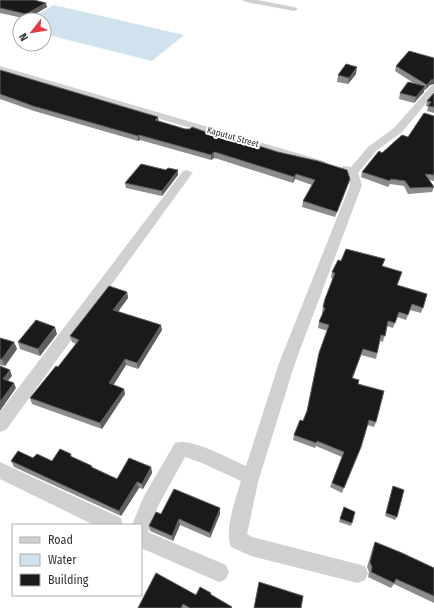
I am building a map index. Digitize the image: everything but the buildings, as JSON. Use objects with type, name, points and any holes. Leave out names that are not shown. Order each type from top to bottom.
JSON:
[{"type":"street","points":[[246,0],[294,9]]},
{"type":"street","name":"Kaputut Street","points":[[0,69],[352,172]]},
{"type":"street","points":[[358,573],[251,546],[238,540],[237,531],[242,513],[242,507],[287,363],[356,185],[352,172],[372,149],[398,130],[434,88]]},
{"type":"street","points":[[414,112],[427,115]]},
{"type":"street","points":[[0,425],[187,173]]},
{"type":"street","points":[[142,524],[150,502],[181,448],[213,459],[251,477]]},
{"type":"street","points":[[0,470],[112,524]]},
{"type":"street","points":[[142,538],[219,572]]},
{"type":"water","points":[[54,5],[184,35],[152,61],[52,36],[52,12],[42,12]]}]
